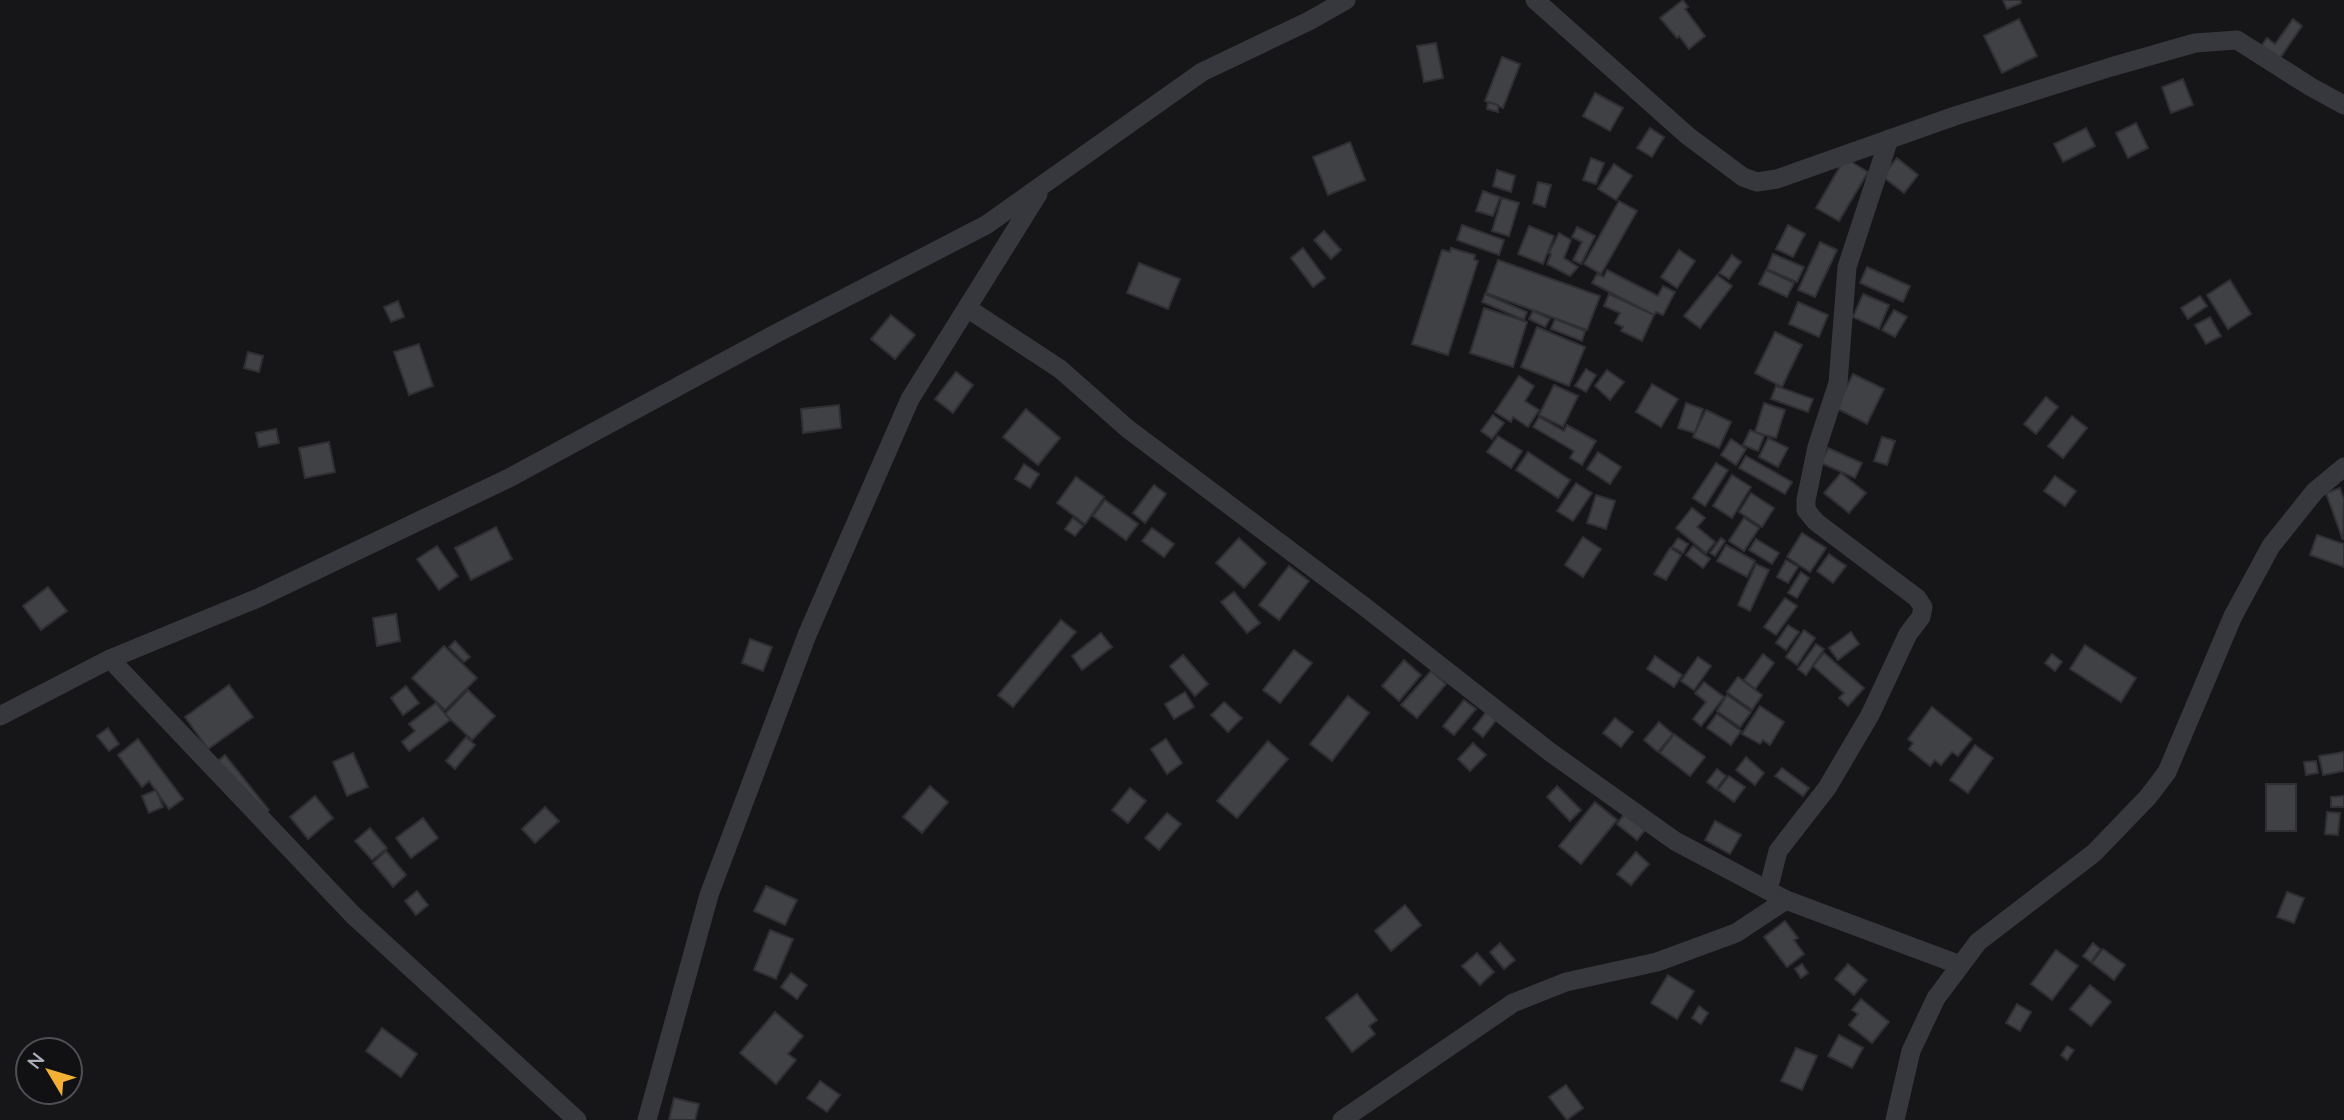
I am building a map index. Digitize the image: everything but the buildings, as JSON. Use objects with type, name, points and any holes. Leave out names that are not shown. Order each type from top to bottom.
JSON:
[{"type":"street","points":[[0,716],[110,659],[258,598],[511,477],[986,225],[1202,72],[1309,21],[1346,0]]},
{"type":"street","points":[[1535,0],[1688,136],[1743,177],[1758,182],[1777,179],[1889,139],[2098,71],[2194,43],[2236,40],[2344,105]]},
{"type":"street","points":[[1768,890],[1778,851],[1827,788],[1870,715],[1908,634],[1921,617],[1923,607],[1917,598],[1816,522],[1806,510],[1817,447],[1838,383],[1847,267],[1889,139]]},
{"type":"street","points":[[646,1120],[709,895],[807,635],[910,399],[1042,187]]},
{"type":"street","points":[[967,307],[1060,369],[1128,429],[1366,607],[1550,752],[1675,841],[1786,900],[1960,965]]},
{"type":"street","points":[[1895,1120],[1911,1051],[1936,998],[1978,942],[2094,853],[2168,772],[2233,616],[2271,546],[2315,491],[2344,467]]},
{"type":"street","points":[[110,659],[353,915],[577,1120]]},
{"type":"street","points":[[1342,1120],[1513,1003],[1566,982],[1657,961],[1736,933],[1786,900]]}]
